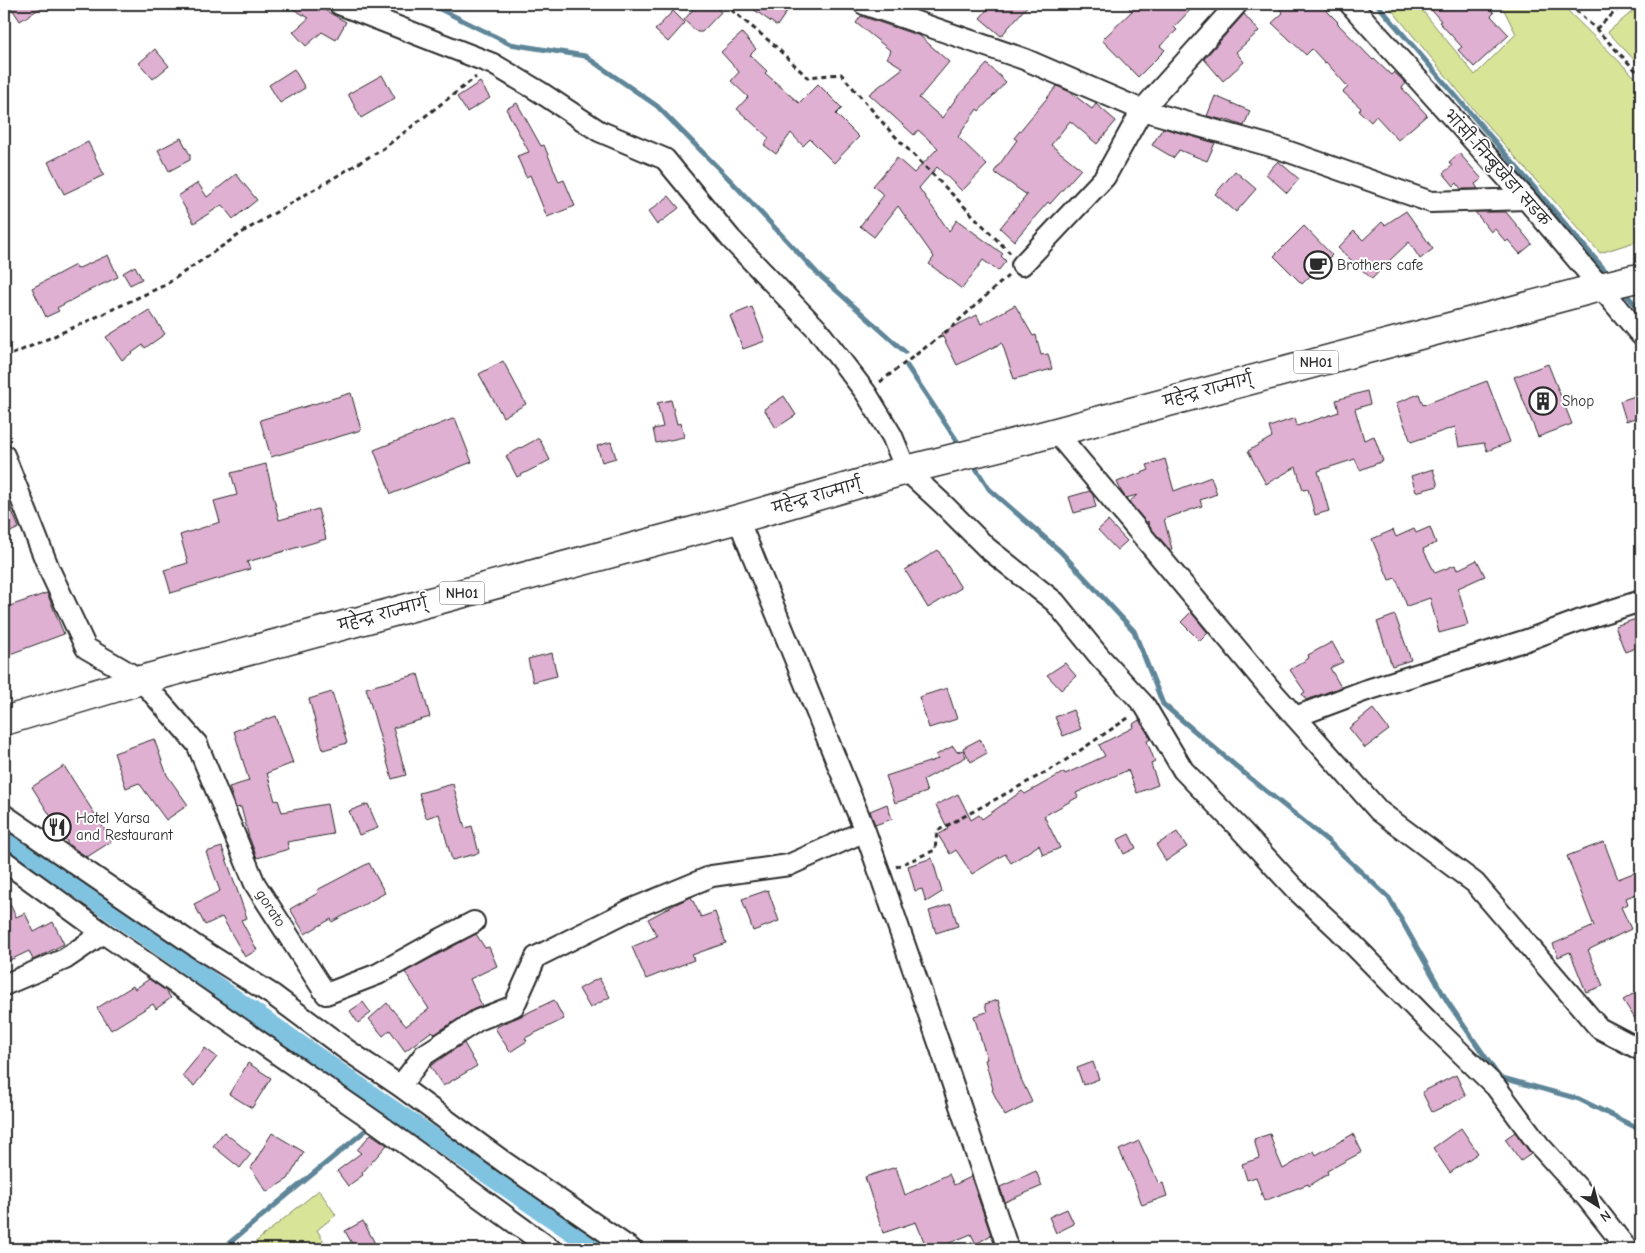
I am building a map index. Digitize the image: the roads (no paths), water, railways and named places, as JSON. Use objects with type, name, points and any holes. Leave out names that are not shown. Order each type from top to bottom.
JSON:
[{"type":"highway","name":"महेन्द्र राज्मार्ग्","points":[[4,721],[141,680],[738,518],[914,468],[1633,279]]},
{"type":"street","points":[[340,4],[493,64],[599,131],[665,159],[731,239],[817,329],[866,393],[914,468],[944,505],[987,548],[1055,602],[1099,656],[1145,706],[1184,770],[1295,889],[1339,930],[1496,1087],[1539,1146],[1586,1198],[1628,1249]]},
{"type":"street","points":[[864,4],[1024,58],[1142,110],[1278,148],[1431,202],[1526,199]]},
{"type":"street","points":[[1022,265],[1105,177],[1142,110],[1237,4]]},
{"type":"street","name":"भांसी-निम्बुखेडा सडक","points":[[1350,4],[1603,286],[1641,336]]},
{"type":"street","points":[[1055,431],[1272,691],[1379,811],[1475,883],[1599,1028],[1641,1050]]},
{"type":"street","points":[[4,456],[49,569],[86,648],[141,680]]},
{"type":"street","points":[[738,518],[865,831],[941,1049],[1002,1247]]},
{"type":"street","points":[[1296,717],[1364,691],[1518,643],[1641,601]]},
{"type":"street","name":"gorato","points":[[141,680],[197,744],[255,884],[326,994],[378,974],[474,922]]},
{"type":"street","points":[[4,815],[197,947],[273,995],[504,1162],[631,1249]]},
{"type":"street","points":[[400,1086],[424,1055],[478,1020],[514,1006],[536,957],[632,909],[712,876],[789,865],[865,831]]},
{"type":"street","points":[[4,861],[551,1249]]},
{"type":"street","points":[[4,985],[65,960],[103,933]]},
{"type":"waterway","points":[[430,4],[510,44],[585,56],[657,106],[732,182],[818,274],[905,352]]},
{"type":"waterway","points":[[1377,4],[1609,275]]},
{"type":"waterway","points":[[1623,291],[1641,311]]},
{"type":"waterway","points":[[907,366],[961,447]]},
{"type":"waterway","points":[[972,462],[989,489],[1060,551],[1134,631],[1163,704],[1328,841],[1389,898],[1447,1001],[1499,1077],[1579,1099],[1641,1130]]},
{"type":"waterway","points":[[4,836],[383,1103],[597,1249]]},
{"type":"waterway","points":[[376,1110],[383,1103]]},
{"type":"waterway","points":[[222,1249],[366,1130]]},
{"type":"place","name":"Brothers cafe","points":[[1318,265]]},
{"type":"place","name":"Shop","points":[[1543,401]]},
{"type":"place","name":"Hotel Yarsa and Restaurant","points":[[57,827]]}]
